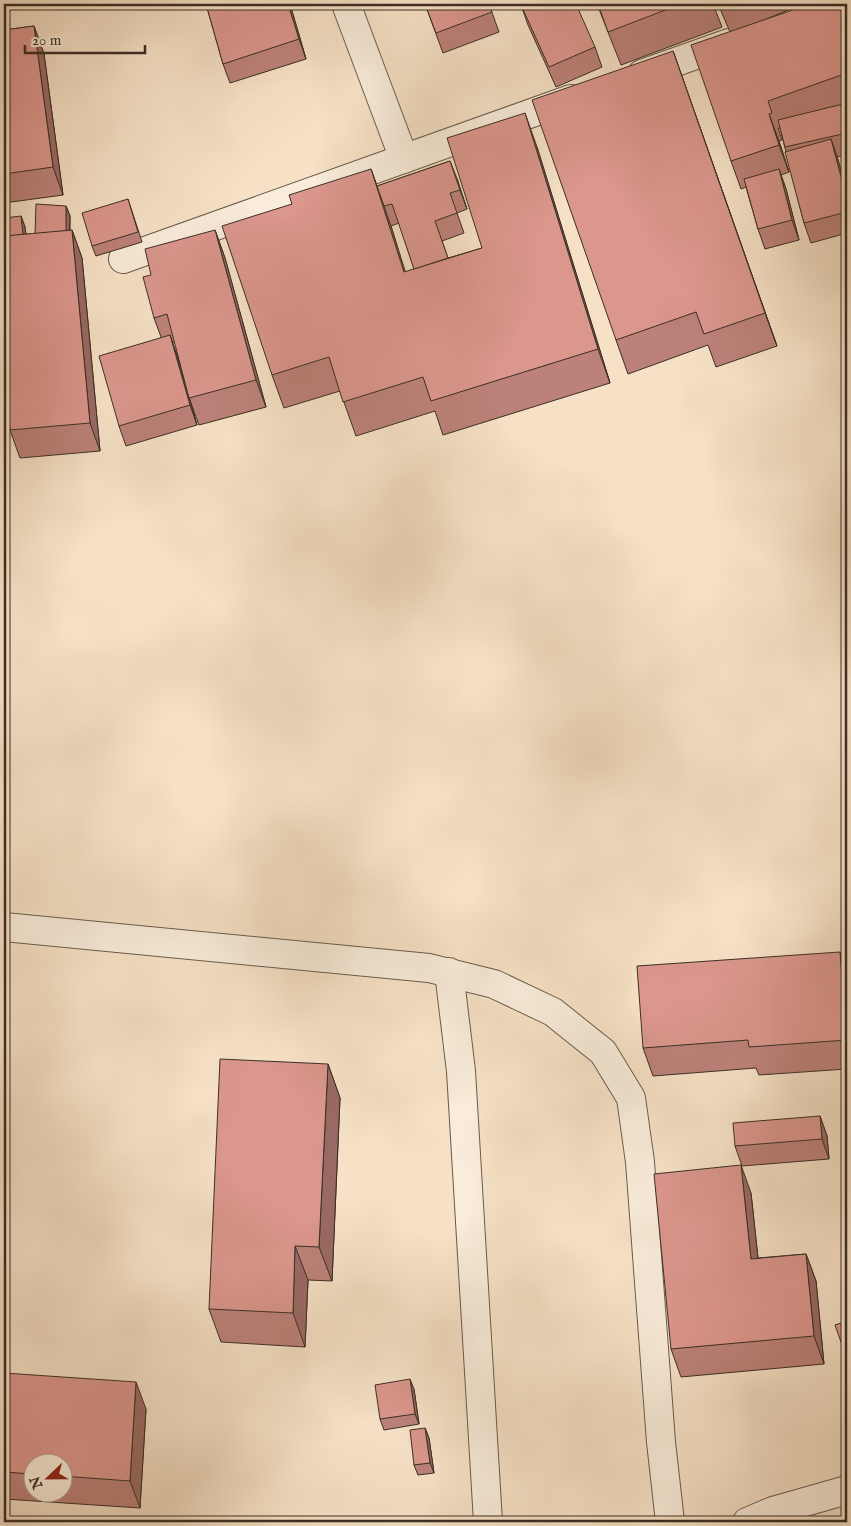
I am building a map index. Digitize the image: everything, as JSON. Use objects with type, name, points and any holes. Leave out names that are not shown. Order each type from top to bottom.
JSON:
[{"type":"street","points":[[346,4],[404,159]]},
{"type":"street","points":[[618,83],[749,36]]},
{"type":"street","points":[[123,259],[590,93]]},
{"type":"street","points":[[4,927],[350,960],[429,968],[449,972],[494,984],[552,1012],[603,1052],[631,1098],[640,1162],[661,1442],[670,1522]]},
{"type":"street","points":[[449,972],[461,1071],[488,1522]]},
{"type":"street","points":[[747,1522],[773,1511],[847,1490]]},
{"type":"building","points":[[206,4],[288,4],[299,39],[223,64]]},
{"type":"building","points":[[425,4],[489,4],[492,12],[436,33]]},
{"type":"building","points":[[576,4],[595,47],[549,67],[521,5]]},
{"type":"building","points":[[598,4],[681,4],[608,32]]},
{"type":"building","points":[[810,4],[843,4],[847,16],[847,73],[768,101],[772,113],[769,114],[779,145],[731,161],[691,45]]},
{"type":"building","points":[[34,26],[53,167],[4,174],[4,30]]},
{"type":"building","points":[[673,51],[765,313],[704,334],[696,312],[616,340],[532,100]]},
{"type":"building","points":[[847,103],[847,133],[785,147],[778,120]]},
{"type":"building","points":[[525,113],[598,349],[431,401],[423,377],[343,402],[329,357],[272,375],[222,226],[292,204],[289,195],[371,169],[404,272],[482,248],[447,138]]},
{"type":"building","points":[[831,139],[847,199],[847,212],[804,223],[785,152]]},
{"type":"building","points":[[450,161],[460,190],[450,193],[457,213],[435,221],[448,258],[414,269],[392,204],[384,206],[377,186]]},
{"type":"building","points":[[779,169],[792,220],[758,229],[744,179]]},
{"type":"building","points":[[128,199],[138,232],[92,246],[82,213]]},
{"type":"building","points":[[36,204],[66,206],[66,231],[35,234]]},
{"type":"building","points":[[21,216],[23,235],[4,236],[4,218]]},
{"type":"building","points":[[72,230],[90,423],[10,430],[4,360],[4,236]]},
{"type":"building","points":[[215,230],[256,380],[189,398],[167,314],[154,318],[143,277],[151,275],[145,249]]},
{"type":"building","points":[[170,335],[190,405],[119,426],[99,356]]},
{"type":"building","points":[[840,952],[847,1040],[749,1047],[748,1040],[643,1048],[637,966]]},
{"type":"building","points":[[220,1059],[328,1064],[319,1247],[295,1246],[293,1313],[209,1309]]},
{"type":"building","points":[[820,1116],[822,1139],[735,1146],[733,1123]]},
{"type":"building","points":[[741,1165],[751,1259],[806,1254],[814,1336],[671,1349],[654,1174]]},
{"type":"building","points":[[847,1321],[847,1356],[846,1356],[835,1325]]},
{"type":"building","points":[[4,1373],[136,1382],[130,1481],[72,1477],[72,1454],[22,1454],[22,1473],[4,1472]]},
{"type":"building","points":[[410,1379],[415,1414],[380,1419],[375,1385]]},
{"type":"building","points":[[425,1428],[430,1463],[414,1465],[410,1430]]}]
